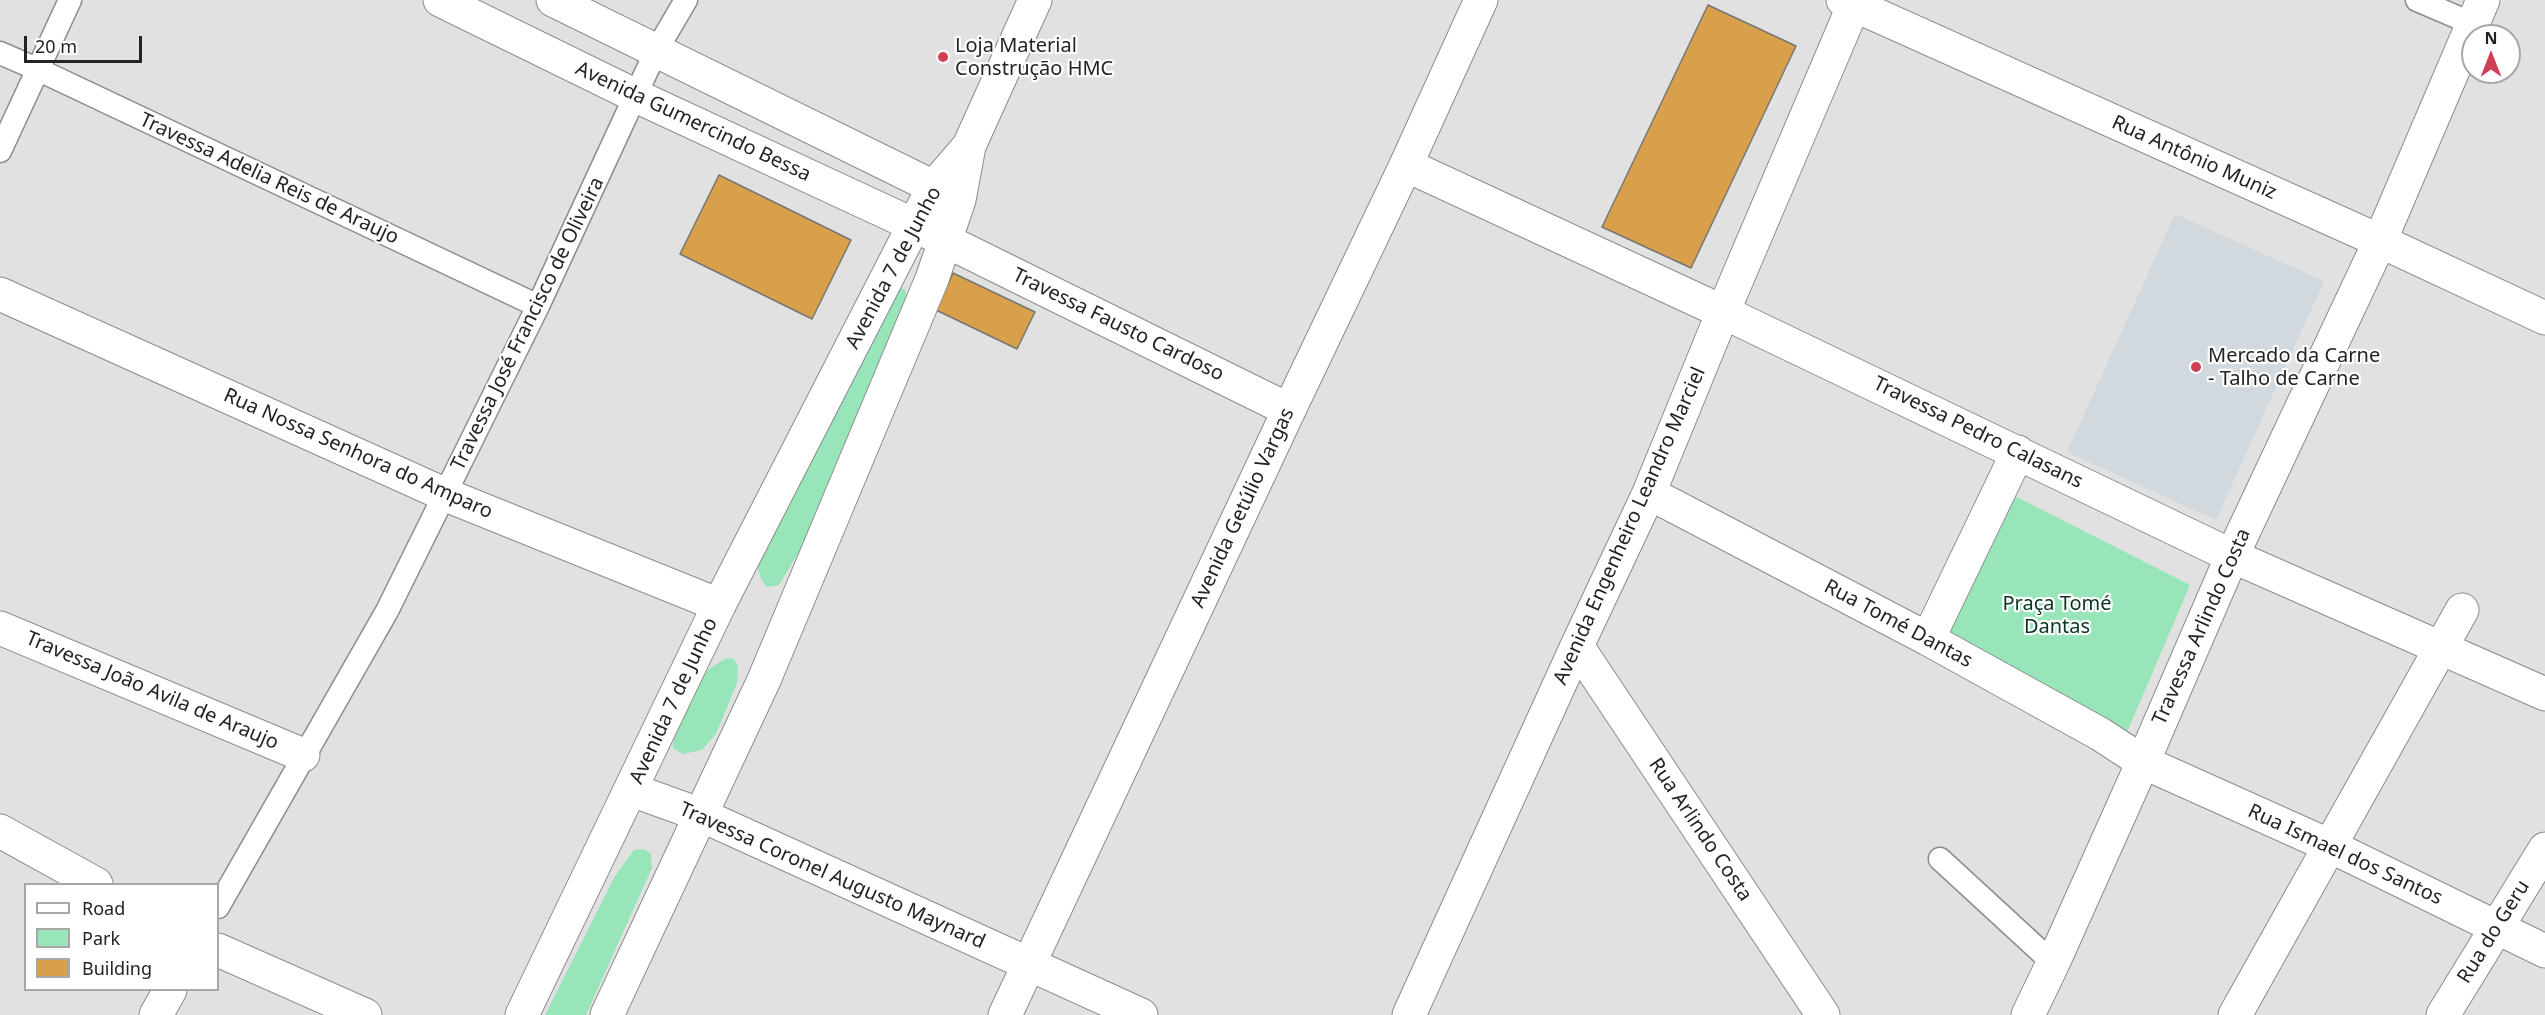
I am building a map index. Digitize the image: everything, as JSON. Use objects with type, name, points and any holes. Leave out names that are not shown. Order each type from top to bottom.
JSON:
[{"type":"street","name":"Avenida Gumercindo Bessa","points":[[440,0],[636,96],[946,241]]},
{"type":"street","points":[[553,0],[946,194]]},
{"type":"street","name":"Avenida 7 de Junho","points":[[522,1015],[719,605],[914,225],[946,194],[1035,0]]},
{"type":"street","name":"Avenida Getúlio Vargas","points":[[1005,1015],[1030,966],[1289,410],[1407,165],[1481,0]]},
{"type":"street","name":"Rua Antônio Muniz","points":[[1851,2],[2545,318]]},
{"type":"street","name":"Avenida Engenheiro Leandro Marciel","points":[[1409,1015],[1649,493],[1851,2]]},
{"type":"street","name":"Travessa Arlindo Costa","points":[[2028,1015],[2143,762],[2232,556],[2380,241],[2478,12]]},
{"type":"street","name":"Travessa Pedro Calasans","points":[[1407,165],[1723,312],[2232,556],[2545,694]]},
{"type":"street","name":"Avenida 7 de Junho","points":[[608,1015],[764,680],[946,241],[946,194]]},
{"type":"street","name":"Travessa Fausto Cardoso","points":[[946,241],[1289,410]]},
{"type":"street","name":"Rua Nossa Senhora do Amparo","points":[[0,294],[446,495],[719,605]]},
{"type":"street","points":[[1929,639],[2018,452]]},
{"type":"street","name":"Rua Tomé Dantas","points":[[1649,493],[1929,639],[2100,734],[2143,762]]},
{"type":"street","points":[[2235,1015],[2328,845],[2462,610]]},
{"type":"street","name":"Travessa João Avila de Araujo","points":[[0,628],[303,755]]},
{"type":"street","name":"Rua Arlindo Costa","points":[[1577,646],[1823,1015]]},
{"type":"street","name":"Rua Ismael dos Santos","points":[[2143,762],[2328,845],[2545,951]]},
{"type":"street","name":"Travessa Coronel Augusto Maynard","points":[[632,789],[700,814],[1141,1015]]},
{"type":"street","points":[[0,831],[92,883]]},
{"type":"street","name":"Rua do Geru","points":[[2443,1015],[2545,849]]},
{"type":"street","points":[[219,950],[365,1015]]},
{"type":"street","points":[[156,1015],[169,991]]},
{"type":"lane","points":[[0,151],[70,0]]},
{"type":"lane","name":"Travessa José Francisco de Oliveira","points":[[219,905],[387,611],[538,306],[656,51],[686,0]]},
{"type":"lane","points":[[2417,0],[2478,12]]},
{"type":"lane","name":"Travessa Adelia Reis de Araujo","points":[[0,53],[538,306]]},
{"type":"lane","points":[[1940,859],[2053,963]]},
{"type":"shaded area","name":"Mercado da Carne - Talho de Carne","points":[[2175,214],[2324,281],[2216,520],[2067,452]]},
{"type":"green space","points":[[897,288],[905,289],[907,303],[803,545],[779,585],[767,587],[761,579],[757,564]]},
{"type":"green space","name":"Praça Tomé Dantas","points":[[2015,496],[2190,585],[2122,744],[1938,653]]},
{"type":"green space","points":[[727,658],[734,659],[738,667],[737,683],[716,734],[702,750],[683,754],[673,748],[676,730],[685,708],[707,671]]},
{"type":"green space","points":[[644,849],[651,854],[652,868],[586,1015],[545,1015],[615,876],[634,850]]},
{"type":"building","points":[[1708,5],[1796,46],[1691,268],[1602,227]]},
{"type":"building","points":[[719,175],[851,240],[812,319],[680,254]]},
{"type":"building","points":[[953,273],[1035,312],[1017,349],[936,310]]},
{"type":"place","name":"Loja Material Construção HMC","points":[[943,57]]},
{"type":"place","name":"Mercado da Carne - Talho de Carne","points":[[2196,367]]}]
